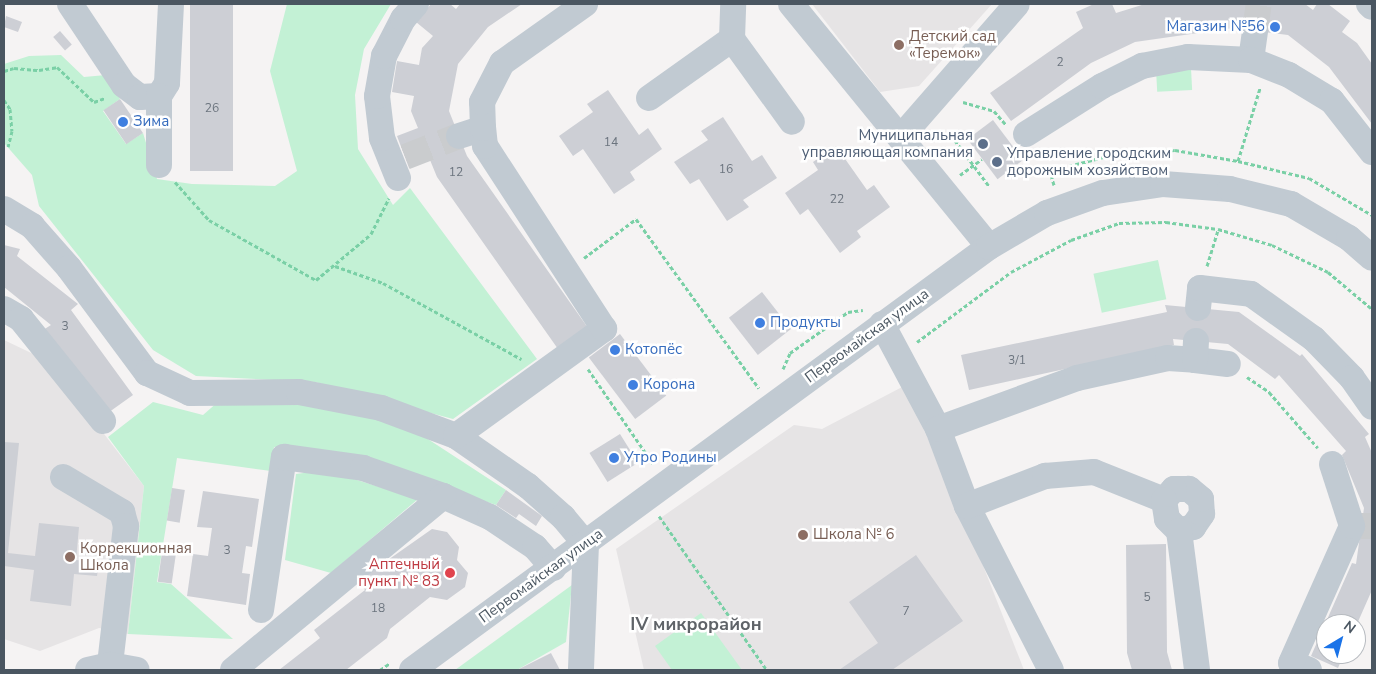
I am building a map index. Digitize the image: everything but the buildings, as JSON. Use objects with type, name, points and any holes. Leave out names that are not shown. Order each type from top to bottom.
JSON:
[{"type":"street","points":[[70,4],[124,85],[140,97],[159,96]]},
{"type":"street","points":[[159,165],[159,96],[168,73],[171,4]]},
{"type":"street","points":[[396,174],[382,138],[377,96],[384,56],[403,19],[416,4]]},
{"type":"street","points":[[456,436],[604,329],[485,146],[471,132],[482,102],[502,63],[585,4]]},
{"type":"street","points":[[732,4],[732,39],[792,122]]},
{"type":"street","points":[[791,4],[989,247]]},
{"type":"street","points":[[901,137],[1017,4]]},
{"type":"street","points":[[1369,4],[1372,7]]},
{"type":"street","points":[[1255,31],[1259,63]]},
{"type":"street","points":[[650,98],[732,39]]},
{"type":"street","points":[[1026,134],[1102,86],[1142,66],[1188,57],[1259,63],[1332,101],[1372,152]]},
{"type":"street","name":"Первомайская улица","points":[[412,670],[647,498],[876,317],[1047,213],[1103,193],[1164,184],[1230,189],[1291,204],[1348,238],[1372,258]]},
{"type":"street","points":[[4,209],[32,226],[56,254],[147,373],[190,392],[299,392],[381,408],[456,436],[528,486],[564,517],[586,544],[581,670]]},
{"type":"street","points":[[1198,308],[1200,288],[1251,294],[1314,340],[1352,378],[1372,407]]},
{"type":"street","points":[[4,309],[21,319],[103,421]]},
{"type":"street","points":[[876,317],[938,429],[967,506],[1051,670]]},
{"type":"street","points":[[938,429],[1077,378],[1168,358],[1195,350],[1228,364]]},
{"type":"street","points":[[261,610],[284,457],[364,468],[443,496],[490,517],[535,547],[553,568]]},
{"type":"street","points":[[1309,670],[1292,663],[1357,526],[1332,464]]},
{"type":"street","points":[[967,506],[1045,476],[1094,472],[1164,500]]},
{"type":"street","points":[[63,477],[122,512],[126,526],[99,668],[137,670]]},
{"type":"street","points":[[1164,500],[1174,489],[1189,489],[1201,499],[1202,514],[1193,527],[1179,530]]},
{"type":"street","points":[[232,670],[443,496]]},
{"type":"street","points":[[1164,500],[1167,519],[1179,530],[1197,670]]},
{"type":"path","points":[[1238,161],[1259,63]]},
{"type":"path","points":[[4,71],[14,68],[39,70],[57,67],[94,102],[117,93],[124,85]]},
{"type":"path","points":[[940,93],[994,111],[1007,126],[1026,134]]},
{"type":"path","points":[[4,100],[10,109],[12,131],[8,147]]},
{"type":"path","points":[[930,132],[951,135],[989,186]]},
{"type":"path","points":[[957,177],[982,159]]},
{"type":"path","points":[[159,165],[209,220],[316,280],[335,266],[370,234],[396,174]]},
{"type":"path","points":[[1050,171],[1054,188]]},
{"type":"path","points":[[587,255],[636,219],[759,389],[766,384]]},
{"type":"path","points":[[899,356],[1011,272],[1071,240],[1119,223],[1166,222],[1218,229],[1272,245],[1328,272],[1372,309]]},
{"type":"path","points":[[1210,257],[1218,229]]},
{"type":"path","points":[[335,266],[383,283],[544,372]]},
{"type":"path","points":[[781,373],[790,353],[848,312],[876,317]]},
{"type":"path","points":[[1228,364],[1269,392],[1332,464]]},
{"type":"path","points":[[587,367],[655,466]]},
{"type":"path","points":[[647,498],[767,670]]},
{"type":"shaded area","name":"Детский сад «Теремок»","points":[[812,4],[992,4],[919,86],[880,92]]},
{"type":"shaded area","name":"Коррекционная Школа","points":[[4,340],[48,361],[144,486],[128,634],[99,628],[40,651],[4,639]]},
{"type":"shaded area","name":"Школа № 6","points":[[904,386],[966,522],[1024,670],[644,670],[616,549],[794,425],[822,429]]},
{"type":"green space","points":[[287,4],[391,4],[364,49],[355,95],[358,149],[393,205],[410,188],[537,359],[453,419],[315,382],[196,376],[153,350],[39,206],[32,175],[4,143],[4,64],[29,56],[61,55],[84,77],[106,75],[120,99],[103,111],[126,144],[143,133],[157,179],[192,184],[275,186],[297,171],[270,71]]},
{"type":"green space","points":[[1191,68],[1192,90],[1157,92],[1156,70]]},
{"type":"green space","points":[[1158,260],[1166,299],[1102,313],[1093,274]]},
{"type":"green space","points":[[219,401],[312,402],[414,430],[506,490],[496,505],[365,460],[274,447],[271,471],[177,458],[157,582],[171,584],[233,639],[128,634],[144,486],[108,437],[153,402],[203,415]]},
{"type":"green space","points":[[325,470],[418,499],[331,573],[285,560],[296,474]]},
{"type":"green space","points":[[572,585],[566,642],[517,670],[455,670]]},
{"type":"green space","points":[[701,613],[742,670],[672,670],[655,646]]},
{"type":"tunnel","points":[[1255,31],[1259,4]]},
{"type":"tunnel","points":[[405,157],[459,136]]},
{"type":"tunnel","points":[[1361,526],[1372,526]]},
{"type":"place","name":"Магазин №56","points":[[1275,27]]},
{"type":"place","name":"Детский сад «Теремок»","points":[[899,45]]},
{"type":"place","name":"Зима","points":[[123,122]]},
{"type":"place","name":"Муниципальная управляющая компания","points":[[983,144]]},
{"type":"place","name":"Управление городским дорожным хозяйством","points":[[997,162]]},
{"type":"place","name":"Продукты","points":[[760,323]]},
{"type":"place","name":"Котопёс","points":[[615,350]]},
{"type":"place","name":"Корона","points":[[633,385]]},
{"type":"place","name":"Утро Родины","points":[[614,458]]},
{"type":"place","name":"Школа № 6","points":[[803,535]]},
{"type":"place","name":"Коррекционная Школа","points":[[70,557]]},
{"type":"place","name":"Аптечный пункт № 83","points":[[450,573]]},
{"type":"district","name":"IV микрорайон","points":[[696,624]]}]
